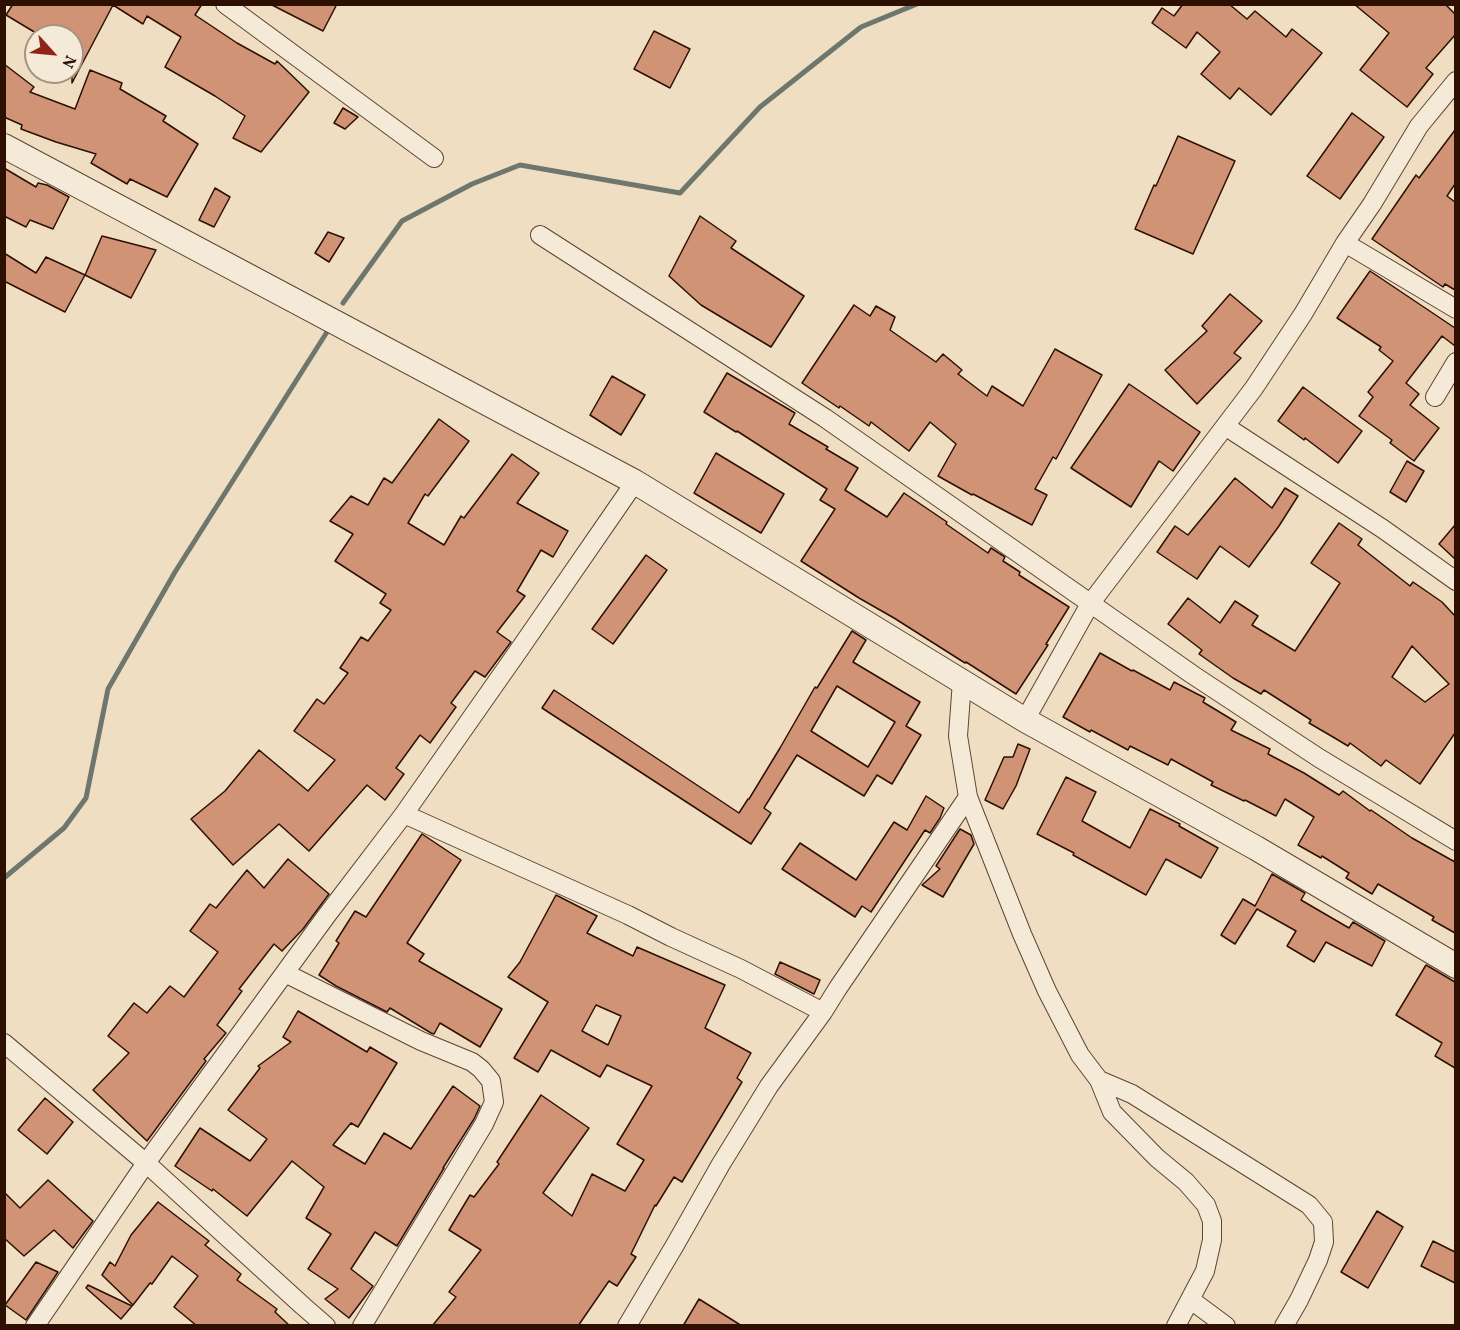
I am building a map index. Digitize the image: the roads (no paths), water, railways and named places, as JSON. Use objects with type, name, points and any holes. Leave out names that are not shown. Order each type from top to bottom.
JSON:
[{"type":"street","points":[[225,4],[434,158]]},
{"type":"street","points":[[1025,720],[1090,604],[1254,388],[1303,314],[1419,126],[1455,81]]},
{"type":"street","points":[[4,146],[634,482],[1025,720],[1256,848],[1455,966]]},
{"type":"street","points":[[540,235],[825,418],[1090,604],[1309,752],[1455,841]]},
{"type":"street","points":[[1346,243],[1455,309]]},
{"type":"street","points":[[1435,397],[1455,362]]},
{"type":"street","points":[[1225,426],[1383,529],[1455,581]]},
{"type":"street","points":[[35,1326],[146,1163],[327,915],[404,814],[634,482]]},
{"type":"street","points":[[962,681],[958,736],[968,797],[1047,991],[1080,1055],[1099,1080],[1112,1112],[1157,1158],[1186,1182],[1206,1205],[1212,1221],[1212,1240],[1206,1271],[1176,1326]]},
{"type":"street","points":[[627,1326],[721,1164],[770,1086],[823,1012],[968,797]]},
{"type":"street","points":[[404,814],[628,915],[741,969],[823,1012]]},
{"type":"street","points":[[285,973],[421,1041],[471,1062],[481,1069],[490,1081],[494,1102],[484,1124],[362,1326]]},
{"type":"street","points":[[4,1043],[146,1163],[326,1326]]},
{"type":"street","points":[[1099,1080],[1132,1094],[1309,1205],[1323,1222],[1324,1242],[1318,1260],[1284,1326]]},
{"type":"street","points":[[1191,1300],[1226,1326]]},
{"type":"waterway","points":[[343,303],[402,221],[472,184],[520,165],[680,193],[760,107],[861,27],[917,4]]},
{"type":"waterway","points":[[4,878],[64,828],[86,798],[108,689],[175,572],[327,332]]}]
